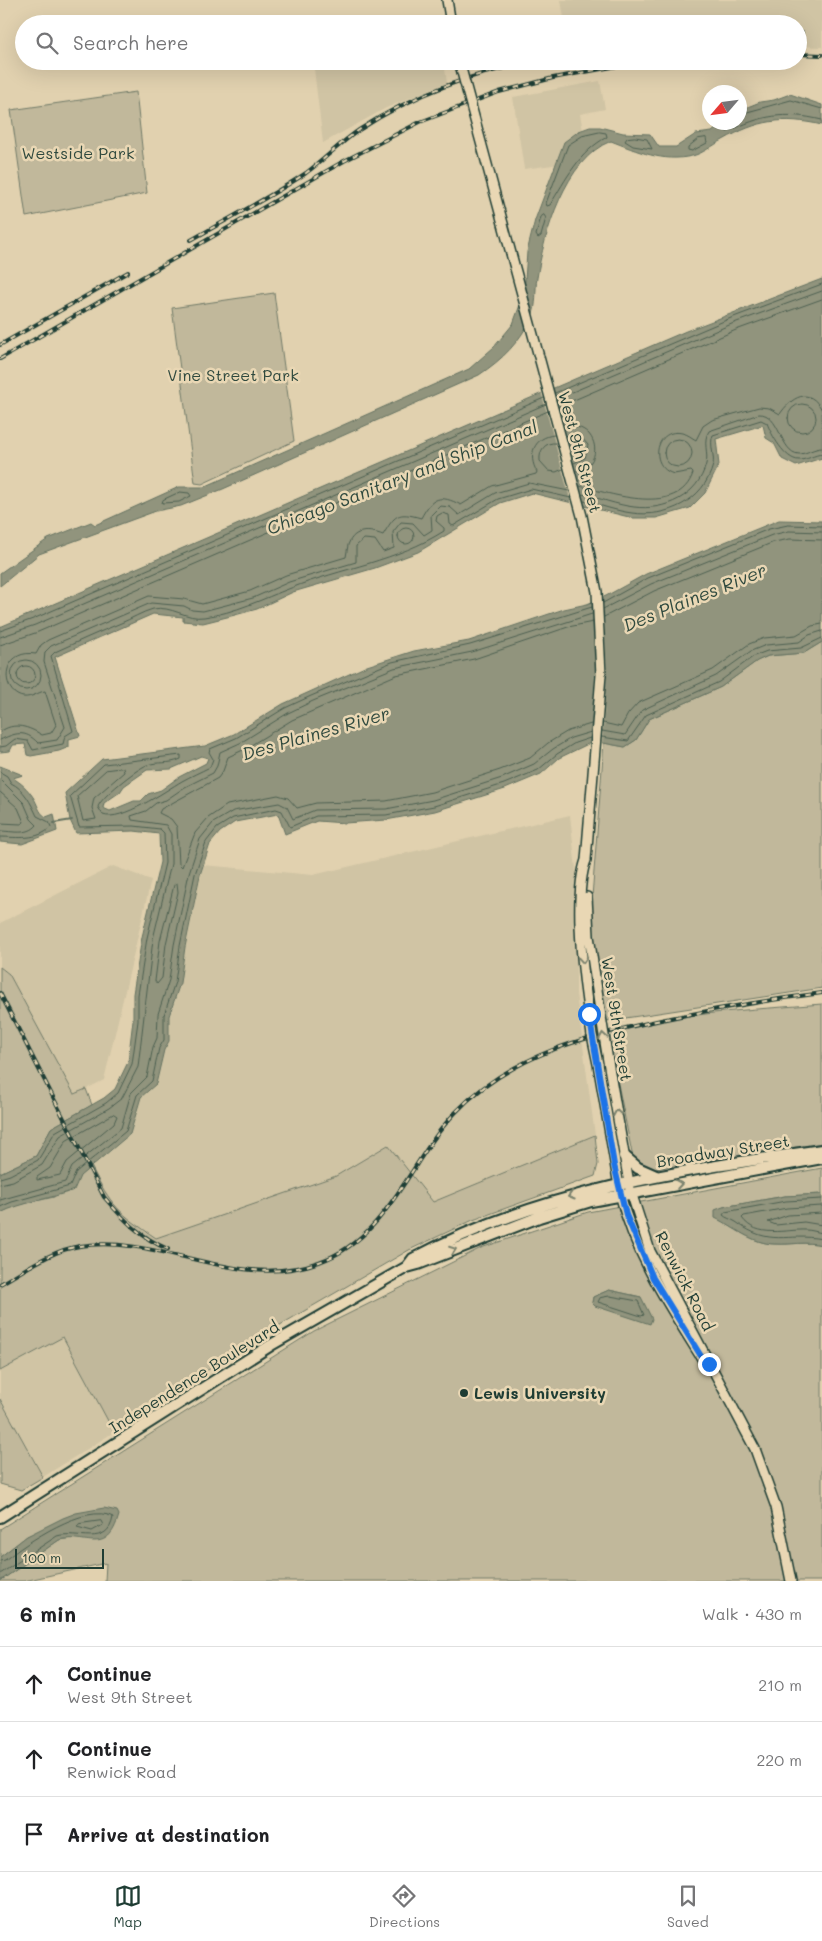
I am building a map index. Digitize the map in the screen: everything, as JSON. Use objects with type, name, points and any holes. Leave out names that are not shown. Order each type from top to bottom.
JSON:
[{"type":"main road","points":[[447,0],[450,15]]},
{"type":"main road","name":"West 9th Street","points":[[461,70],[582,516],[596,584],[601,675],[586,860],[589,936],[624,1156],[624,1188]]},
{"type":"main road","name":"West 9th Street","points":[[586,860],[580,916],[589,1014],[624,1188]]},
{"type":"main road","name":"Broadway Street","points":[[624,1188],[657,1176],[822,1150]]},
{"type":"main road","points":[[624,1156],[638,1168],[657,1176]]},
{"type":"main road","name":"Broadway Street","points":[[624,1188],[822,1158]]},
{"type":"main road","name":"Independence Boulevard","points":[[0,1518],[271,1345],[407,1266],[413,1259],[422,1254],[500,1220],[563,1199],[624,1188]]},
{"type":"main road","name":"Renwick Road","points":[[624,1188],[634,1236],[653,1278],[704,1361],[709,1364],[747,1431],[760,1461],[781,1526],[791,1581]]},
{"type":"shaded area","points":[[561,0],[822,0],[822,47],[807,46],[807,15],[564,15]]},
{"type":"shaded area","points":[[314,70],[445,70],[447,83],[386,108],[323,143]]},
{"type":"shaded area","points":[[600,81],[605,109],[580,114],[585,142],[567,163],[524,169],[513,97]]},
{"type":"shaded area","points":[[570,815],[576,870],[576,994],[595,1135],[433,1202],[388,1145],[336,1176],[156,1238],[123,1216],[106,1196],[91,1166],[130,1134],[141,1097],[156,1084],[164,1050],[169,1041],[169,1016],[180,983],[185,947],[203,865],[313,875]]},
{"type":"shaded area","points":[[113,866],[151,880],[104,1080],[74,1095],[9,974],[0,967],[0,923]]},
{"type":"shaded area","points":[[63,1336],[114,1432],[43,1477],[0,1399],[0,1371]]},
{"type":"green space","name":"Westside Park","points":[[136,92],[147,193],[26,217],[11,110]]},
{"type":"green space","name":"Vine Street Park","points":[[274,293],[294,441],[202,484],[195,483],[172,308]]},
{"type":"green space","points":[[822,642],[822,988],[606,1021],[594,947],[592,897],[604,743],[625,747],[636,740],[649,719],[721,687],[757,661],[768,656],[804,653]]},
{"type":"green space","points":[[0,967],[9,974],[74,1094],[86,1089],[92,1105],[51,1128],[36,1156],[0,1173]]},
{"type":"green space","points":[[822,1004],[822,1143],[655,1169],[644,1169],[633,1158],[608,1034],[687,1016]]},
{"type":"green space","points":[[595,1135],[598,1164],[595,1176],[473,1220],[409,1250],[244,1346],[114,1432],[63,1337],[0,1371],[0,1213],[14,1206],[54,1197],[91,1166],[104,1191],[117,1208],[156,1238],[336,1176],[388,1145],[433,1202]]},
{"type":"green space","name":"Lewis University","points":[[822,1168],[822,1194],[785,1196],[723,1207],[715,1217],[759,1241],[775,1244],[810,1243],[822,1245],[822,1581],[105,1581],[106,1563],[24,1581],[0,1581],[59,1540],[73,1538],[104,1509],[27,1536],[0,1557],[0,1529],[314,1331],[481,1248],[588,1212]],"holes":[[[609,1290],[641,1297],[592,1303],[593,1297]]]},
{"type":"green space","points":[[0,1399],[43,1477],[21,1490],[0,1484]]},
{"type":"water","points":[[790,94],[822,105],[822,125],[808,122],[783,121],[759,124],[747,128],[747,107],[760,102],[774,100]]},
{"type":"water","points":[[590,127],[600,127],[623,133],[650,134],[659,147],[676,147],[696,134],[714,130],[743,130],[700,153],[681,158],[650,155],[611,141],[595,150],[581,164],[569,181],[551,220],[540,260],[534,312],[522,334],[510,349],[496,363],[479,375],[223,489],[181,506],[156,511],[39,554],[0,586],[0,573],[48,539],[91,522],[95,525],[179,487],[204,487],[469,369],[494,347],[513,324],[524,294],[527,252],[535,220],[564,142],[579,131]]},
{"type":"water","name":"Chicago Sanitary and Ship Canal","points":[[822,279],[822,458],[796,466],[782,459],[774,443],[766,438],[763,425],[716,439],[719,465],[705,493],[690,508],[656,518],[633,518],[532,493],[500,503],[418,552],[375,568],[293,592],[257,609],[203,623],[183,621],[183,617],[153,614],[55,657],[80,736],[69,739],[69,747],[59,751],[31,756],[27,755],[25,744],[13,745],[10,751],[0,752],[0,627],[686,331]]},
{"type":"water","name":"Des Plaines River","points":[[779,520],[822,521],[822,642],[804,653],[768,656],[757,661],[721,687],[649,719],[636,740],[625,747],[598,742],[588,744],[559,758],[541,774],[505,789],[435,811],[386,820],[345,823],[317,821],[285,834],[278,814],[235,822],[220,832],[210,844],[200,875],[185,947],[180,983],[169,1016],[169,1041],[164,1050],[156,1084],[141,1097],[130,1134],[80,1176],[74,1190],[0,1213],[0,1173],[36,1156],[51,1128],[104,1098],[115,1089],[128,1062],[133,1020],[133,994],[142,937],[160,862],[159,834],[134,831],[76,833],[70,820],[65,793],[102,759],[205,746],[234,734],[283,704],[367,666],[414,651],[469,641],[564,609],[587,604],[646,574]],"holes":[[[201,756],[208,758],[206,763],[179,777],[161,790],[148,794],[141,801],[134,801],[110,811],[103,808],[104,803],[147,770],[171,769]]]},
{"type":"water","points":[[0,766],[23,775],[13,778],[28,791],[43,815],[46,817],[54,814],[57,831],[22,844],[0,842]]},
{"type":"water","points":[[822,1194],[822,1245],[810,1243],[781,1244],[759,1241],[715,1218],[715,1210],[723,1207],[785,1196]]},
{"type":"water","points":[[609,1290],[641,1297],[652,1319],[650,1324],[595,1306],[592,1303],[593,1297]]},
{"type":"water","points":[[104,1508],[117,1511],[119,1515],[114,1528],[108,1536],[102,1540],[95,1541],[59,1540],[0,1581],[0,1557],[27,1536],[76,1513]]},
{"type":"pier","points":[[552,386],[586,509],[572,506],[541,391]]},
{"type":"pier","points":[[603,595],[607,673],[602,745],[590,746],[595,672],[592,599]]},
{"type":"waterway","points":[[54,823],[72,820]]},
{"type":"railway","points":[[807,54],[822,55]]},
{"type":"railway","points":[[191,240],[306,173],[345,140],[380,117],[447,85],[495,70]]},
{"type":"railway","points":[[0,359],[344,161],[420,122],[499,92],[553,78],[596,70]]},
{"type":"railway","points":[[0,345],[128,272]]},
{"type":"railway","points":[[0,993],[104,1197],[141,1234],[168,1249]]},
{"type":"railway","points":[[0,1284],[49,1256],[80,1246],[110,1244],[140,1248],[229,1267],[259,1270],[289,1269],[319,1262],[343,1251],[363,1235],[380,1217],[439,1132],[455,1113],[500,1076],[525,1062],[577,1041],[633,1026],[721,1008],[822,993]]},
{"type":"place","name":"Lewis University","points":[[464,1393]]},
{"type":"route","points":[[589,1014],[622,1204],[643,1259],[704,1361],[709,1364]]}]
